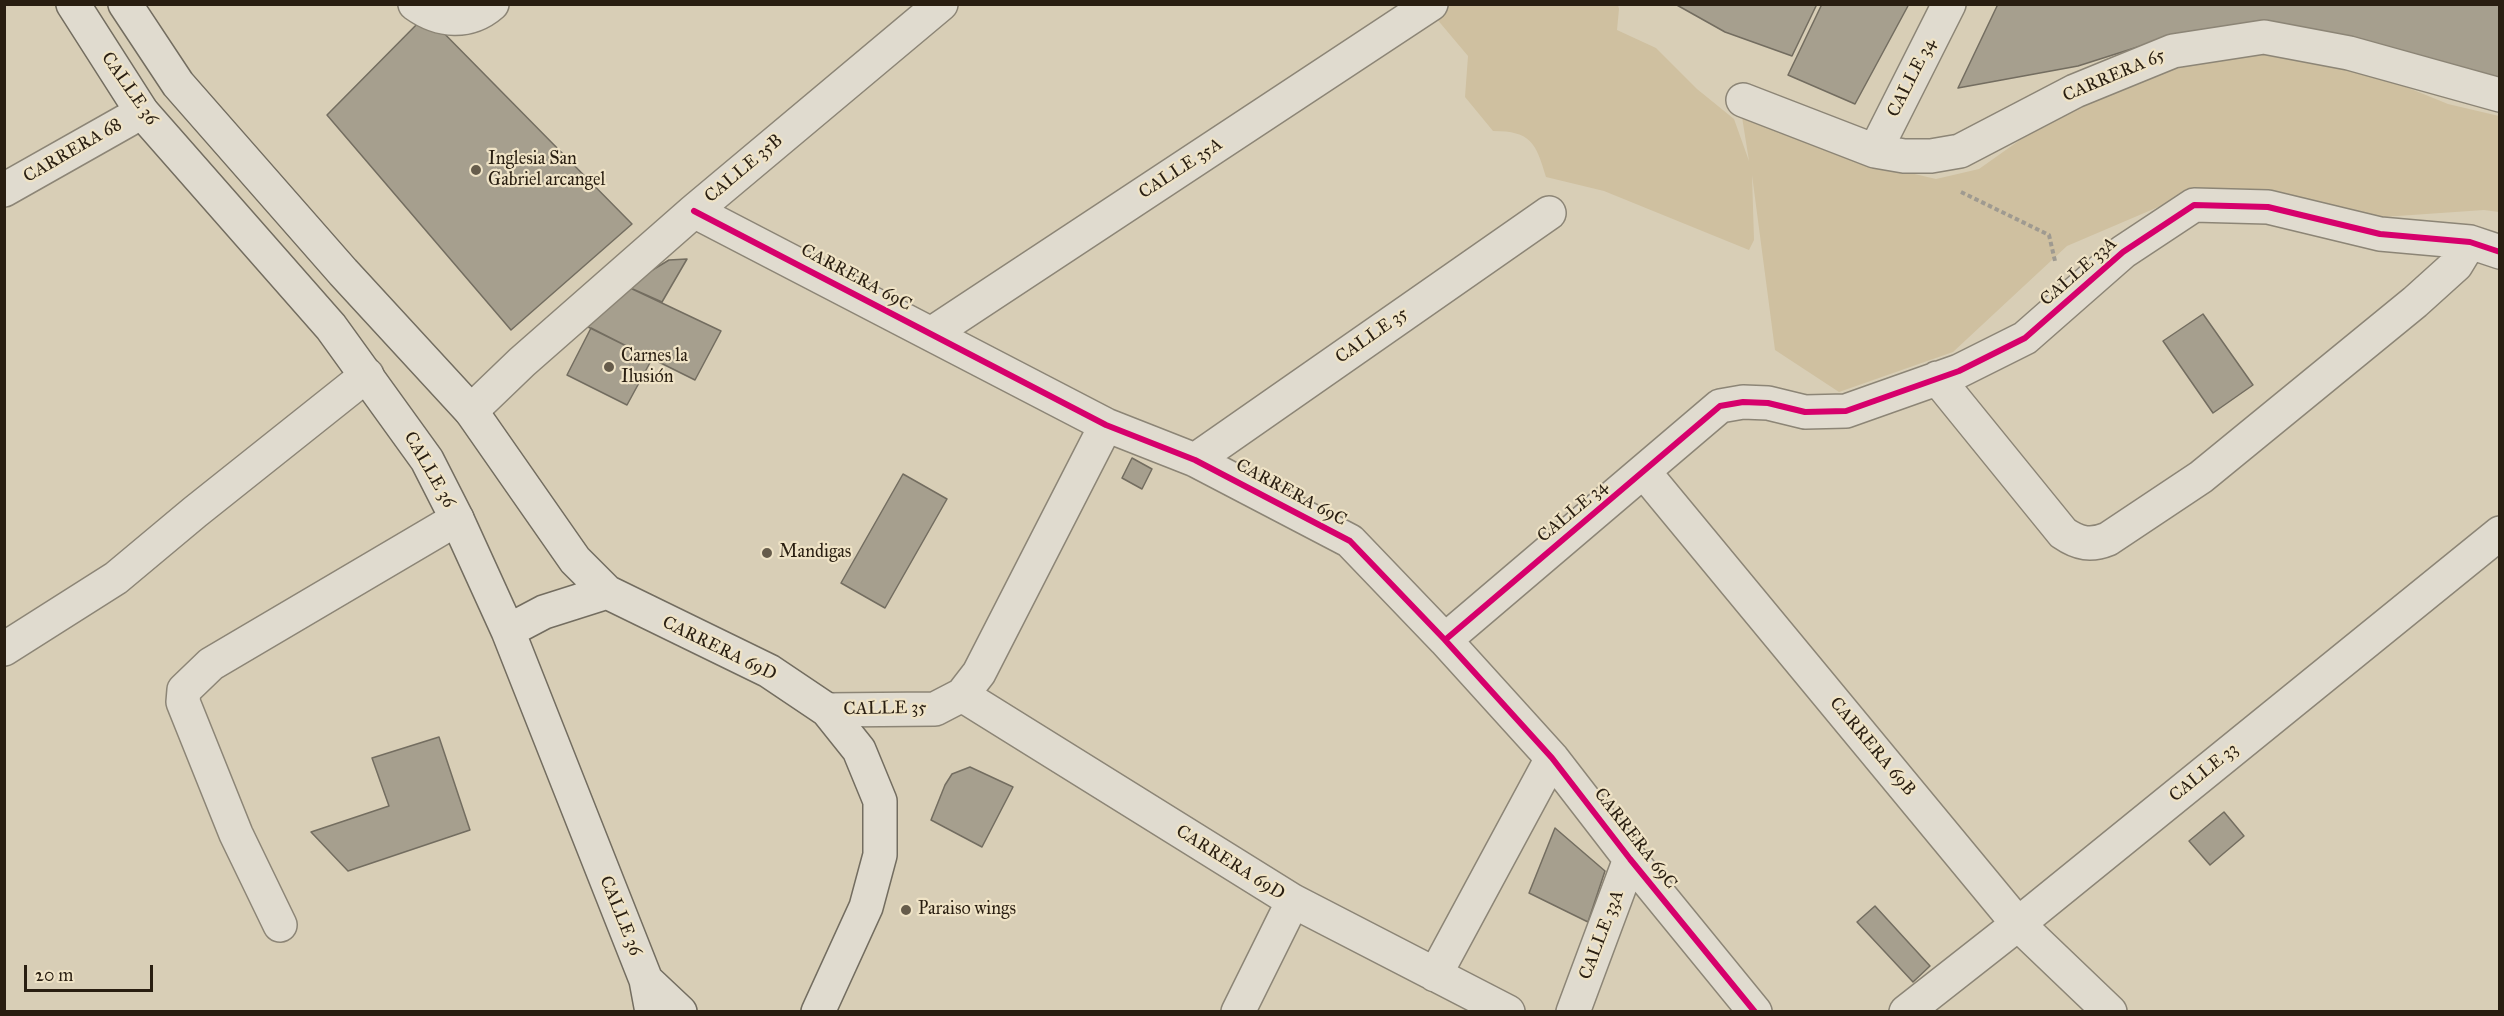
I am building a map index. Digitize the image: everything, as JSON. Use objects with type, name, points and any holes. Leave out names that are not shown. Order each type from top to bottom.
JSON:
[{"type":"street","name":"CALLE 36","points":[[73,4],[142,112],[331,327],[427,460],[457,519],[508,631],[646,980],[652,1011]]},
{"type":"street","points":[[416,4],[428,13],[453,18],[479,15],[492,4]]},
{"type":"street","name":"CALLE 35B","points":[[471,411],[522,362],[694,211],[941,4]]},
{"type":"street","name":"CALLE 35A","points":[[931,334],[1431,4]]},
{"type":"street","name":"CALLE 34","points":[[1875,151],[1949,4]]},
{"type":"street","points":[[136,10],[178,84],[335,263],[471,411],[575,560],[607,592],[544,612],[508,631]]},
{"type":"street","name":"CARRERA 65","points":[[1743,100],[1875,151],[1904,156],[1931,156],[1960,151],[2075,91],[2173,51],[2264,37],[2349,53],[2499,95]]},
{"type":"street","name":"CARRERA 68","points":[[4,190],[142,112]]},
{"type":"street","name":"CALLE 33A","points":[[1719,406],[1751,402],[1767,403],[1805,412],[1846,411],[1959,371],[2025,338],[2123,252],[2194,205],[2268,207],[2380,234],[2485,247]]},
{"type":"street","name":"CARRERA 69C","points":[[694,211],[1106,425],[1195,460],[1350,541],[1445,640],[1552,758],[1630,859],[1755,1011]]},
{"type":"street","name":"CALLE 35","points":[[1195,460],[1549,213]]},
{"type":"street","points":[[1937,378],[2063,534],[2084,544],[2096,544],[2108,539],[2201,477],[2415,302],[2456,265],[2485,247]]},
{"type":"street","points":[[4,649],[116,578],[367,375]]},
{"type":"street","name":"CALLE 34","points":[[1445,640],[1719,406]]},
{"type":"street","name":"CALLE 35","points":[[827,710],[935,709],[962,695],[979,673],[1106,425]]},
{"type":"street","name":"CARRERA 69B","points":[[1644,472],[2018,924],[2110,1011]]},
{"type":"street","points":[[280,925],[236,834],[183,702],[184,690],[211,664],[457,519]]},
{"type":"street","name":"CALLE 33","points":[[1906,1011],[2018,924],[2499,533]]},
{"type":"street","name":"CARRERA 69D","points":[[607,592],[770,671],[827,710]]},
{"type":"street","name":"CARRERA 69D","points":[[962,695],[1293,902],[1508,1011]]},
{"type":"street","name":"CALLE 35","points":[[818,1011],[866,908],[880,855],[880,801],[859,750],[827,710]]},
{"type":"street","points":[[1435,975],[1552,758]]},
{"type":"street","name":"CALLE 33A","points":[[1573,1011],[1630,859]]},
{"type":"street","points":[[1238,1011],[1293,902]]},
{"type":"street","points":[[646,980],[680,1011]]},
{"type":"path","points":[[1931,156],[1936,179],[2049,235],[2066,302]]},
{"type":"shaded area","points":[[1425,5],[1618,5],[1617,30],[1656,48],[1697,89],[1734,119],[1749,161],[1742,117],[1876,165],[1936,179],[1979,169],[2068,106],[2167,65],[2257,42],[2342,61],[2448,104],[2499,116],[2499,212],[2484,210],[2383,217],[2264,195],[2191,193],[2067,246],[1953,352],[1839,392],[1775,350],[1752,175],[1754,240],[1749,250],[1604,191],[1546,177],[1539,155],[1530,141],[1516,133],[1493,131],[1465,97],[1468,56]]},
{"type":"building","points":[[1675,4],[1817,4],[1792,56],[1725,32]]},
{"type":"building","points":[[1822,4],[1909,4],[1855,104],[1788,75]]},
{"type":"building","points":[[1998,4],[2500,4],[2500,80],[2166,38],[2078,66],[1958,88]]},
{"type":"building","name":"Inglesia San Gabriel arcangel","points":[[426,15],[632,224],[511,330],[327,115]]},
{"type":"building","points":[[687,259],[662,302],[626,286],[669,260]]},
{"type":"building","points":[[626,286],[721,331],[695,380],[582,324]]},
{"type":"building","points":[[2203,314],[2253,385],[2213,413],[2163,341]]},
{"type":"building","name":"Carnes la Ilusión","points":[[591,328],[652,359],[627,405],[567,375]]},
{"type":"building","points":[[1132,458],[1152,469],[1142,489],[1122,478]]},
{"type":"building","points":[[903,474],[947,499],[885,608],[841,583]]},
{"type":"building","points":[[439,737],[470,830],[348,871],[311,832],[389,806],[372,758]]},
{"type":"building","points":[[970,767],[1013,787],[982,847],[931,820],[952,774]]},
{"type":"building","points":[[2224,812],[2244,836],[2210,865],[2189,841]]},
{"type":"building","points":[[1555,828],[1605,871],[1588,922],[1529,893]]},
{"type":"building","points":[[1875,906],[1930,966],[1913,982],[1857,922]]},
{"type":"cycle path","points":[[1445,640],[1720,406],[1743,402],[1768,403],[1805,412],[1846,411],[1959,371],[2025,338],[2123,252],[2194,205],[2268,207],[2380,234],[2470,242],[2500,252]]},
{"type":"cycle path","points":[[694,211],[1106,425],[1195,460],[1350,541],[1445,640],[1552,758],[1630,859],[1755,1012]]},
{"type":"place","name":"Inglesia San Gabriel arcangel","points":[[476,170]]},
{"type":"place","name":"Carnes la Ilusión","points":[[609,367]]},
{"type":"place","name":"Mandigas","points":[[767,553]]},
{"type":"place","name":"Paraiso wings","points":[[906,910]]}]
